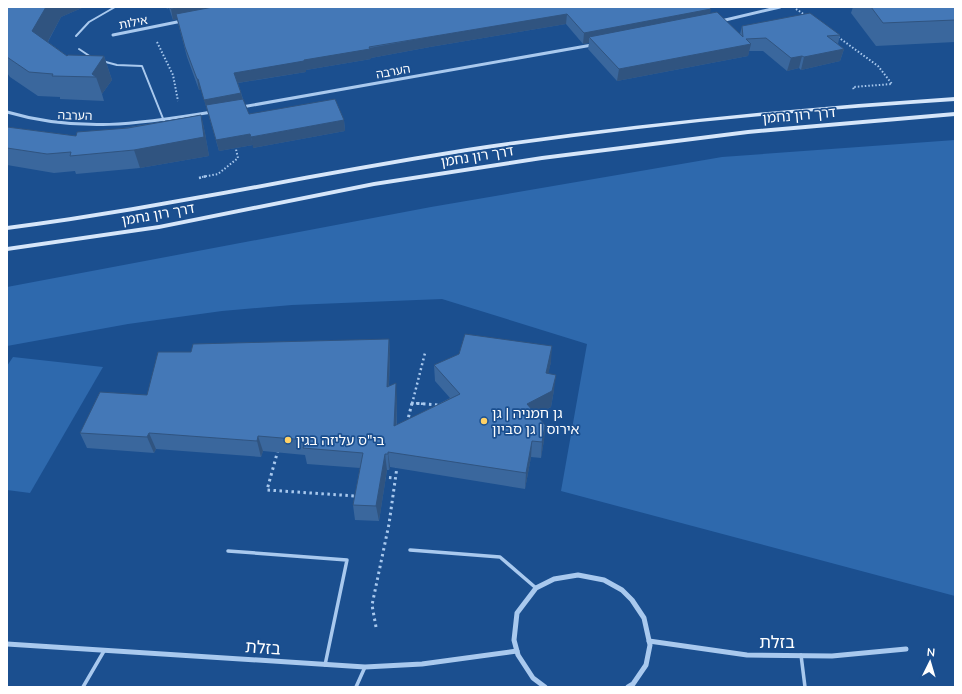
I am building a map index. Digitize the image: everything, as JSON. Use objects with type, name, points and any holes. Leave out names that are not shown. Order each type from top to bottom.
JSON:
[{"type":"main road","name":"דרך רון נחמן","points":[[7,228],[158,205],[398,162],[600,132],[788,112],[955,99]]},
{"type":"main road","name":"דרך רון נחמן","points":[[7,249],[160,226],[403,179],[609,148],[694,137],[955,114]]},
{"type":"street","points":[[713,23],[780,7]]},
{"type":"street","name":"אילות","points":[[113,35],[189,20]]},
{"type":"street","name":"הערבה","points":[[241,107],[598,44]]},
{"type":"street","name":"הערבה","points":[[7,112],[50,123],[100,125],[164,120],[218,111]]},
{"type":"street","points":[[545,687],[533,678],[518,655],[514,640],[517,613],[536,588],[554,579],[578,575],[604,580],[622,590],[632,600],[644,618],[650,645],[646,665],[628,687]]},
{"type":"street","name":"בזלת","points":[[649,641],[747,655],[832,656],[906,649]]},
{"type":"street","name":"בזלת","points":[[7,644],[325,665],[396,668],[517,650]]},
{"type":"lane","points":[[76,36],[82,27],[95,16],[115,7]]},
{"type":"lane","points":[[79,49],[96,59]]},
{"type":"lane","points":[[101,60],[117,65],[142,66],[164,120]]},
{"type":"lane","points":[[410,550],[500,557],[536,588]]},
{"type":"lane","points":[[228,551],[347,560],[325,665]]},
{"type":"lane","points":[[83,687],[104,650]]},
{"type":"lane","points":[[801,656],[805,687]]},
{"type":"lane","points":[[356,687],[365,667]]},
{"type":"path","points":[[795,9],[808,17]]},
{"type":"path","points":[[834,34],[878,66],[892,84],[853,87],[857,95]]},
{"type":"path","points":[[159,46],[173,75],[178,101]]},
{"type":"path","points":[[197,178],[218,174],[238,158],[235,144]]},
{"type":"path","points":[[406,425],[425,353]]},
{"type":"path","points":[[411,403],[439,405]]},
{"type":"path","points":[[278,449],[267,490],[355,496],[356,489]]},
{"type":"path","points":[[376,627],[372,605],[389,524],[398,463]]},
{"type":"path","points":[[380,477],[395,478]]},
{"type":"shaded area","points":[[955,140],[955,596],[561,491],[587,344],[442,299],[292,305],[222,311],[128,324],[7,346],[7,287],[431,207],[722,157]]},
{"type":"shaded area","points":[[13,357],[103,367],[30,493],[7,490],[7,366]]},
{"type":"building","points":[[7,7],[46,7],[32,31],[67,56],[104,56],[92,74],[96,77],[52,76],[53,74],[29,72],[7,57]]},
{"type":"building","points":[[170,7],[183,7],[171,9]]},
{"type":"building","points":[[213,7],[709,7],[711,9],[584,33],[567,14],[369,47],[370,49],[234,73],[241,93],[204,100],[198,79],[185,47],[176,14]]},
{"type":"building","points":[[871,7],[955,7],[955,20],[883,23]]},
{"type":"building","points":[[717,12],[743,37],[742,26],[810,13],[840,35],[827,36],[844,49],[791,58],[766,38],[746,39],[751,44],[619,69],[589,37]]},
{"type":"building","points":[[243,99],[249,114],[335,99],[344,120],[251,137],[250,134],[216,140],[206,105]]},
{"type":"building","points":[[201,115],[204,137],[134,150],[70,156],[71,152],[47,154],[7,148],[7,127],[76,136],[77,132],[128,128]]},
{"type":"building","points":[[465,334],[552,346],[546,373],[556,375],[552,391],[527,404],[545,425],[542,442],[532,441],[526,473],[388,452],[388,454],[385,454],[376,506],[353,505],[363,453],[303,448],[306,440],[258,436],[257,441],[149,433],[147,437],[80,433],[100,392],[147,395],[158,352],[191,352],[193,344],[389,339],[387,387],[396,383],[394,426],[460,394],[434,365],[459,354]]},
{"type":"place","name":"גן חמניה | גן אירוס | גן סביון","points":[[484,421]]},
{"type":"place","name":"בי\"ס עליזה בגין","points":[[288,440]]}]
